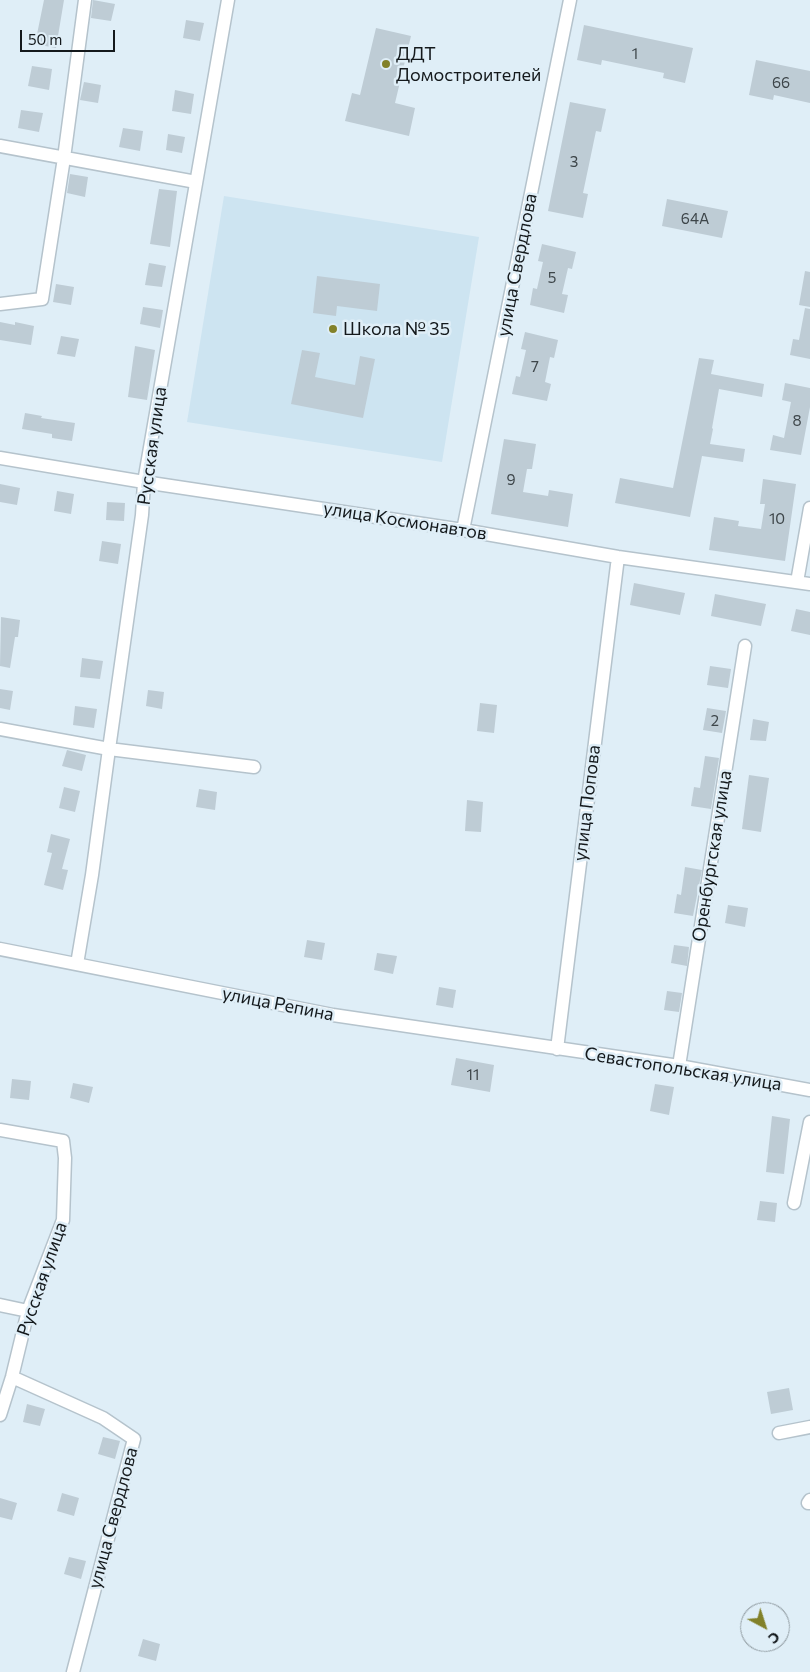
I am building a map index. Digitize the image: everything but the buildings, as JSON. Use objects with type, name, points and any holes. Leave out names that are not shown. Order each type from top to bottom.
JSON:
[{"type":"street","points":[[0,304],[42,299],[64,158],[85,0]]},
{"type":"street","name":"Русская улица","points":[[77,964],[92,876],[108,749],[142,515],[144,482],[228,0]]},
{"type":"street","name":"улица Свердлова","points":[[463,530],[570,0]]},
{"type":"street","points":[[0,146],[196,182]]},
{"type":"street","name":"улица Космонавтов","points":[[0,458],[144,482],[463,530],[618,557],[804,583]]},
{"type":"street","points":[[804,583],[810,508]]},
{"type":"street","name":"улица Попова","points":[[557,1049],[618,557]]},
{"type":"street","name":"Оренбургская улица","points":[[679,1066],[745,646]]},
{"type":"street","points":[[0,729],[108,749],[254,767]]},
{"type":"street","name":"улица Репина","points":[[0,949],[333,1015],[557,1049]]},
{"type":"street","name":"Севастопольская улица","points":[[557,1049],[679,1066],[810,1090]]},
{"type":"street","points":[[794,1203],[810,1122]]},
{"type":"street","name":"Русская улица","points":[[0,1130],[63,1140],[65,1158],[63,1220],[28,1311],[12,1377],[0,1415]]},
{"type":"street","points":[[0,1305],[28,1311]]},
{"type":"street","name":"улица Свердлова","points":[[12,1377],[104,1418],[134,1439],[73,1672]]},
{"type":"street","points":[[779,1433],[810,1427]]},
{"type":"shaded area","name":"Школа № 35","points":[[224,196],[479,237],[442,462],[187,422]]},
{"type":"place","name":"ДДТ Домостроителей","points":[[386,64]]},
{"type":"place","name":"Школа № 35","points":[[333,329]]}]
